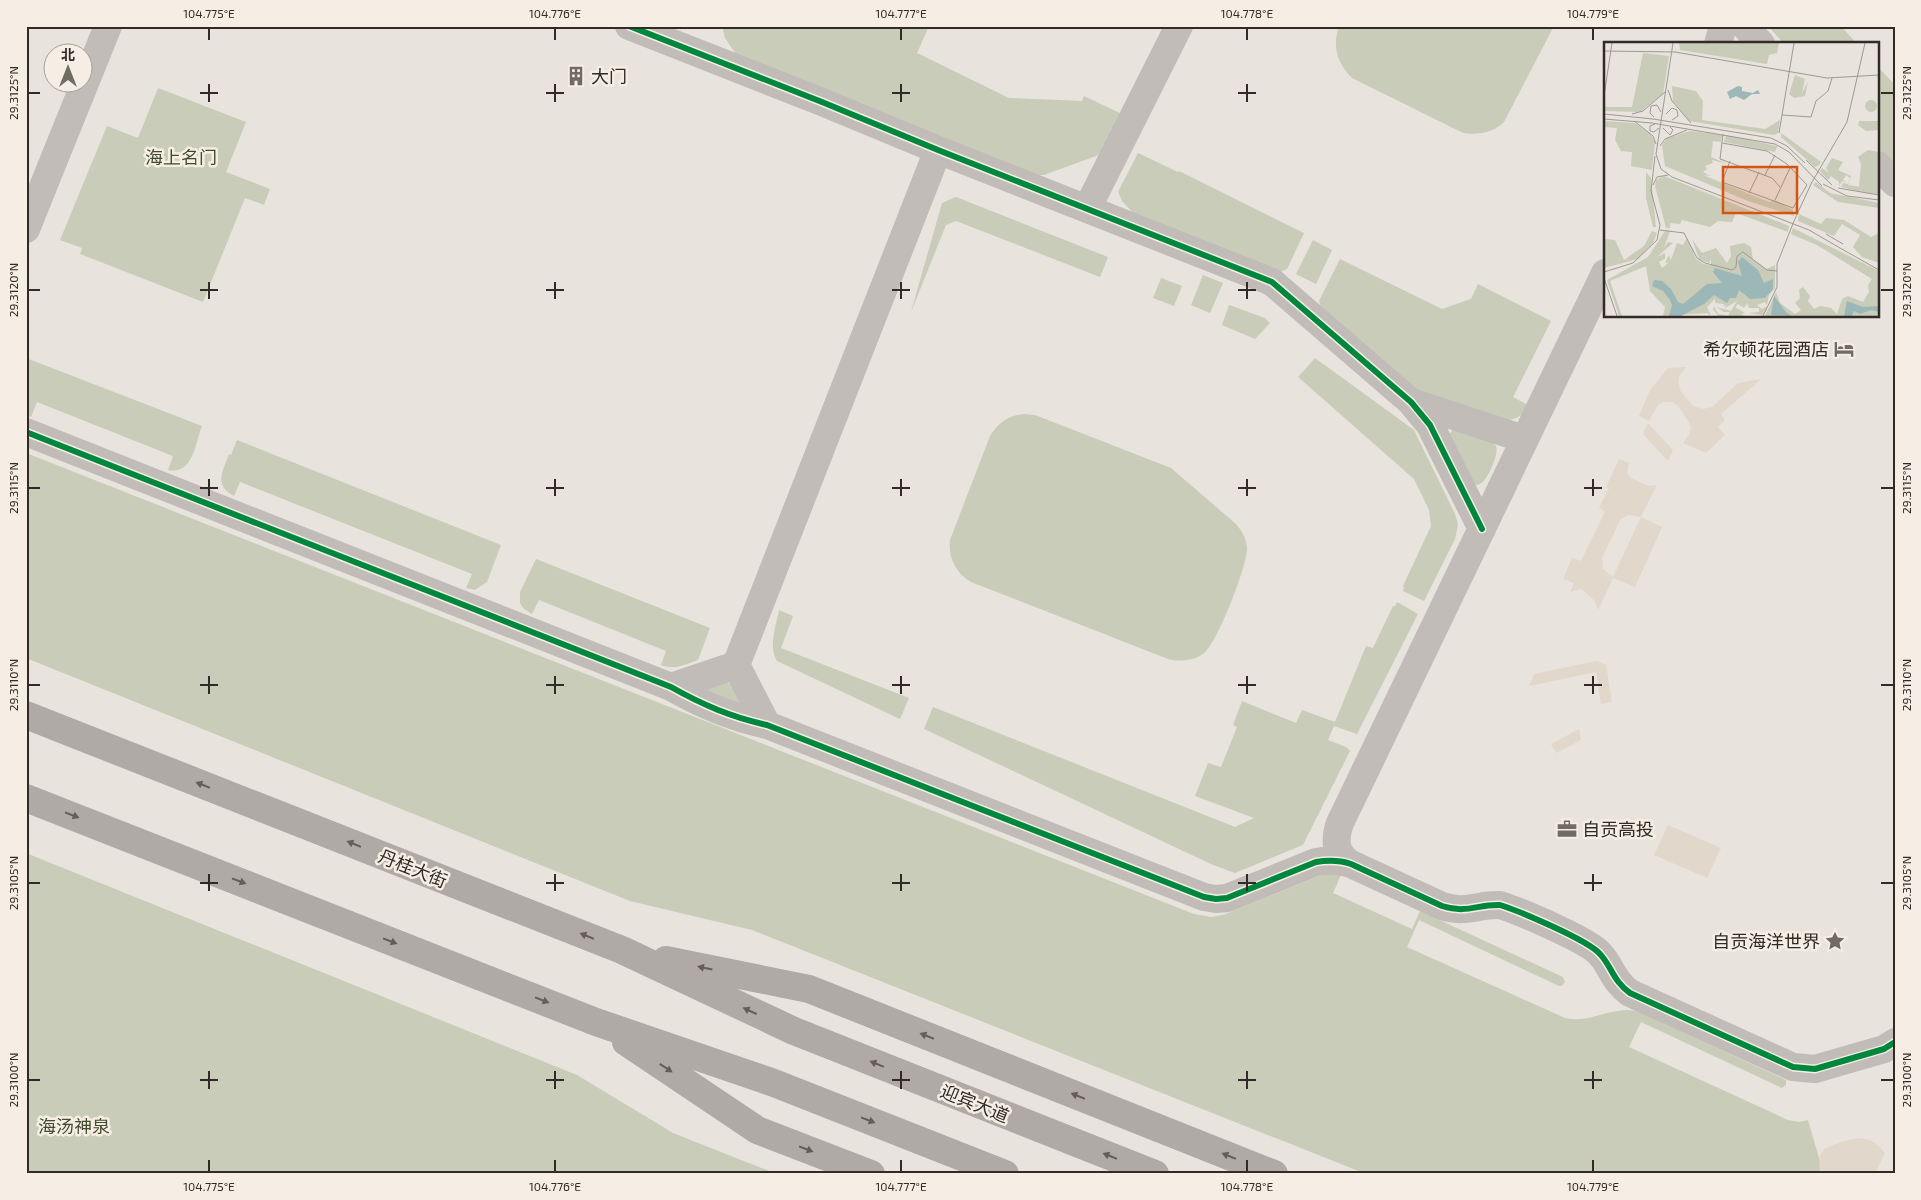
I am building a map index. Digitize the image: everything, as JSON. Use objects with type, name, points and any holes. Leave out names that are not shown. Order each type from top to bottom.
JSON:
[{"type":"main road","name":"丹桂大街","points":[[26,715],[622,950],[794,1031]]},
{"type":"main road","points":[[26,798],[596,1022],[774,1083],[1005,1174]]},
{"type":"main road","points":[[622,950],[809,989],[1274,1174]]},
{"type":"main road","points":[[596,1022],[757,1130],[871,1174]]},
{"type":"main road","name":"迎宾大道","points":[[794,1031],[1155,1174]]},
{"type":"street","points":[[26,229],[108,26]]},
{"type":"street","points":[[628,26],[1272,282],[1411,402],[1430,425],[1482,529]]},
{"type":"street","points":[[1087,209],[1179,26]]},
{"type":"street","points":[[1719,42],[1723,26]]},
{"type":"street","points":[[1745,26],[1759,42]]},
{"type":"street","points":[[767,725],[736,665],[938,150]]},
{"type":"street","points":[[1878,166],[1895,183]]},
{"type":"street","points":[[1316,862],[1326,852],[1604,275]]},
{"type":"street","points":[[1411,402],[1524,439]]},
{"type":"street","points":[[26,432],[671,687],[699,703],[729,715],[767,725],[1204,897],[1227,898],[1316,862],[1339,860],[1442,906],[1467,910],[1492,905],[1500,906],[1582,941],[1594,947],[1600,953],[1614,978],[1630,993],[1793,1067],[1815,1069],[1884,1049],[1895,1042]]},
{"type":"street","points":[[671,687],[736,665]]},
{"type":"street","points":[[1340,823],[1337,832],[1337,847],[1342,857],[1351,864]]},
{"type":"green space","points":[[722,26],[929,26],[917,53],[1009,98],[1082,101],[1084,96],[1122,114],[1102,152],[1096,156],[1044,175],[1034,175],[738,57],[725,38]]},
{"type":"green space","points":[[1339,26],[1554,26],[1504,122],[1490,131],[1474,134],[1463,133],[1352,78],[1337,54],[1336,41]]},
{"type":"green space","points":[[1768,26],[1841,26],[1855,42],[1782,42]]},
{"type":"green space","points":[[1878,67],[1895,85],[1895,169],[1878,150]]},
{"type":"green space","name":"海上名门","points":[[158,88],[246,122],[226,172],[270,189],[264,205],[245,198],[203,302],[80,254],[82,248],[60,240],[107,126],[138,138]]},
{"type":"green space","points":[[1138,153],[1179,171],[1304,233],[1287,269],[1280,272],[1132,212],[1122,201],[1118,192]]},
{"type":"green space","points":[[956,197],[1108,257],[1100,277],[956,221],[946,225],[911,312],[942,203]]},
{"type":"green space","points":[[1313,240],[1332,250],[1316,284],[1296,274]]},
{"type":"green space","points":[[1340,259],[1442,309],[1471,299],[1478,284],[1551,321],[1513,397],[1530,406],[1519,416],[1505,420],[1425,396],[1321,307],[1319,301]]},
{"type":"green space","points":[[1203,275],[1223,283],[1210,313],[1191,305]]},
{"type":"green space","points":[[1161,278],[1182,286],[1174,306],[1153,298]]},
{"type":"green space","points":[[1229,305],[1265,318],[1270,323],[1255,339],[1222,325]]},
{"type":"green space","points":[[26,358],[202,426],[192,456],[183,467],[177,470],[168,470],[173,456],[37,402],[31,417],[26,415]]},
{"type":"green space","points":[[1315,358],[1414,430],[1455,514],[1458,524],[1455,539],[1424,601],[1403,591],[1403,586],[1431,526],[1429,510],[1414,479],[1298,377]]},
{"type":"green space","points":[[1024,414],[1035,415],[1171,468],[1236,524],[1245,538],[1247,548],[1243,570],[1224,620],[1210,647],[1204,653],[1196,658],[1187,660],[1168,659],[971,582],[957,570],[950,553],[950,540],[990,436],[1004,420]]},
{"type":"green space","points":[[1453,429],[1492,442],[1496,446],[1497,450],[1491,470],[1480,484],[1475,485],[1447,438]]},
{"type":"green space","points":[[237,440],[501,545],[487,582],[475,590],[466,588],[472,574],[240,482],[234,496],[224,487],[221,477],[229,454],[231,455]]},
{"type":"green space","points":[[26,453],[1194,914],[1211,917],[1223,915],[1324,874],[1341,875],[1333,893],[1412,929],[1420,911],[1563,977],[1565,982],[1562,986],[1559,986],[1419,920],[1407,947],[1565,1018],[1583,1019],[1619,1011],[1637,1011],[1786,1080],[1786,1085],[1782,1088],[1641,1022],[1629,1047],[1788,1120],[1799,1122],[1808,1120],[1819,1158],[1859,1174],[1366,1174],[752,930],[630,901],[26,658]]},
{"type":"green space","points":[[536,559],[710,628],[698,660],[675,667],[661,665],[666,651],[539,600],[532,614],[523,608],[520,603],[520,592]]},
{"type":"green space","points":[[1397,602],[1418,614],[1357,734],[1334,726],[1328,740],[1346,747],[1350,751],[1303,845],[1235,873],[1213,865],[924,729],[933,707],[1235,827],[1254,818],[1195,796],[1208,763],[1221,767],[1237,727],[1233,725],[1242,701],[1296,723],[1302,710],[1335,722],[1366,646],[1373,648],[1393,606]]},
{"type":"green space","points":[[779,610],[793,616],[781,648],[909,698],[900,719],[777,661],[774,655],[773,643]]},
{"type":"green space","points":[[727,682],[733,686],[741,704],[706,695],[707,689]]},
{"type":"green space","name":"海汤神泉","points":[[26,853],[577,1075],[673,1133],[777,1174],[26,1174]]},
{"type":"shaded area","points":[[1686,367],[1679,376],[1678,382],[1681,392],[1693,406],[1703,409],[1712,407],[1738,383],[1761,379],[1721,414],[1725,420],[1718,427],[1725,435],[1706,453],[1683,443],[1689,435],[1691,428],[1678,406],[1673,402],[1663,402],[1658,405],[1649,421],[1639,416],[1650,390],[1668,368]]},
{"type":"shaded area","points":[[1648,423],[1673,450],[1668,461],[1643,434]]},
{"type":"shaded area","points":[[1619,459],[1629,463],[1627,473],[1631,478],[1649,486],[1657,485],[1641,517],[1662,527],[1635,587],[1613,578],[1598,610],[1595,601],[1581,589],[1570,592],[1574,583],[1563,579],[1572,558],[1581,561],[1605,512],[1599,508],[1609,488],[1606,487]],"holes":[[[1628,515],[1641,517],[1613,577],[1603,569],[1602,558],[1620,520]]]},
{"type":"shaded area","points":[[1596,661],[1606,665],[1612,702],[1601,704],[1596,672],[1529,686],[1534,674]]},
{"type":"shaded area","points":[[1579,729],[1581,740],[1556,753],[1551,744]]},
{"type":"shaded area","points":[[1668,825],[1721,848],[1707,878],[1654,855]]},
{"type":"shaded area","points":[[1859,1138],[1870,1140],[1885,1153],[1875,1174],[1820,1174],[1819,1158],[1824,1149],[1841,1142]]},
{"type":"cycle path","points":[[629,26],[1272,282],[1411,402],[1430,425],[1482,529]]},
{"type":"cycle path","points":[[26,432],[671,687],[718,710],[767,725],[1204,897],[1227,898],[1316,862],[1342,862],[1351,864],[1442,906],[1466,909],[1500,905],[1553,926],[1582,941],[1600,954],[1616,979],[1630,993],[1793,1067],[1815,1069],[1884,1049],[1895,1042]]},
{"type":"place","name":"大门","points":[[576,76]]},
{"type":"place","name":"希尔顿花园酒店","points":[[1844,349]]},
{"type":"place","name":"自贡高投","points":[[1567,829]]},
{"type":"place","name":"自贡海洋世界","points":[[1835,941]]}]
